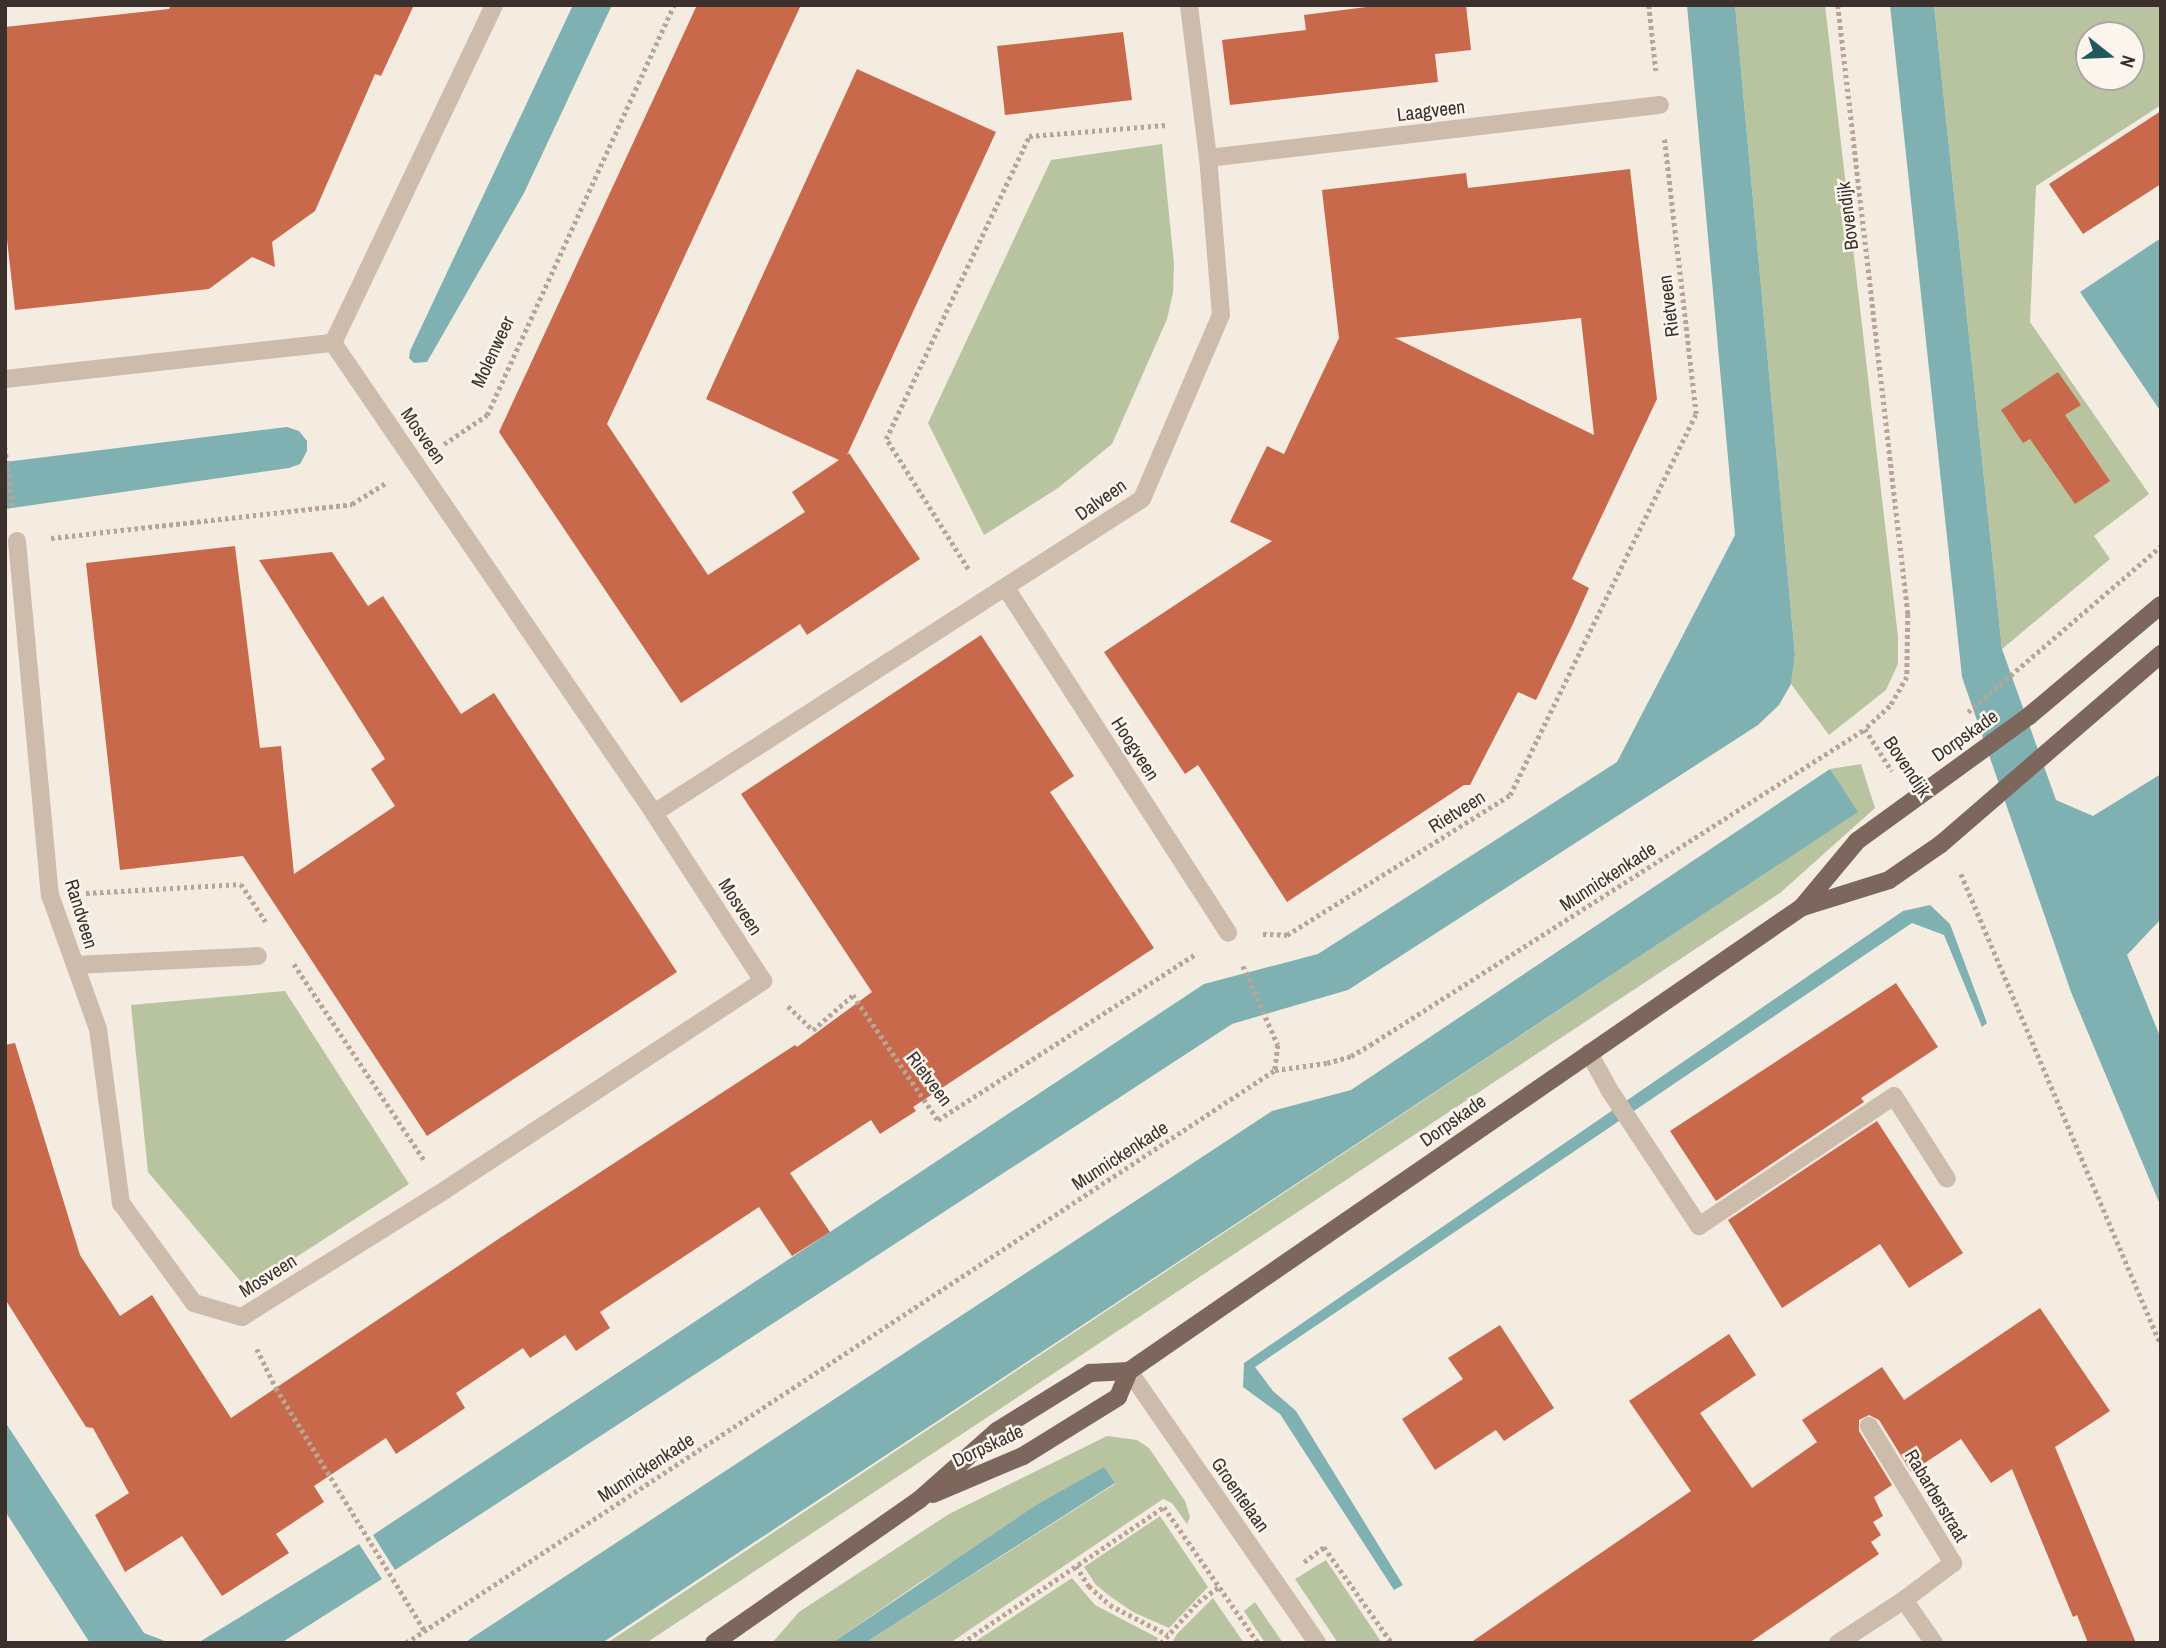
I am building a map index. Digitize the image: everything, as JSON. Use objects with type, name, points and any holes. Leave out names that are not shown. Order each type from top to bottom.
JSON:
[{"type":"main road","name":"Dorpskade","points":[[715,1643],[919,1500],[997,1431],[1090,1373],[1129,1371],[1802,907],[1857,841],[1911,799],[2029,716],[2161,605]]},
{"type":"main road","name":"Dorpskade","points":[[1802,907],[1889,880],[1941,844],[2161,654]]},
{"type":"main road","name":"Dorpskade","points":[[919,1500],[1023,1456],[1118,1397],[1129,1371]]},
{"type":"street","points":[[5,379],[333,343],[494,5]]},
{"type":"street","name":"Dalveen","points":[[654,813],[1142,499],[1221,316],[1208,158],[1189,5]]},
{"type":"street","name":"Laagveen","points":[[1208,158],[1660,105]]},
{"type":"street","name":"Mosveen","points":[[242,1317],[445,1190],[763,981],[654,813],[333,343]]},
{"type":"street","name":"Randveen","points":[[17,541],[50,895],[98,1029],[121,1203],[194,1303],[242,1317]]},
{"type":"street","name":"Hoogveen","points":[[1006,588],[1228,933]]},
{"type":"street","name":"Randveen","points":[[75,965],[258,956]]},
{"type":"street","points":[[1589,1053],[1610,1091],[1699,1226],[1894,1096],[1947,1179]]},
{"type":"street","name":"Groentelaan","points":[[1129,1371],[1317,1643]]},
{"type":"street","name":"Rabarberstraat","points":[[1869,1426],[1953,1563],[1904,1600]]},
{"type":"street","points":[[1838,1643],[1904,1600],[1934,1643]]},
{"type":"path","name":"Molenweer","points":[[17,541],[352,504],[487,415],[674,5]]},
{"type":"path","name":"Rietveen","points":[[763,981],[813,1030],[853,995],[939,1120],[1228,933],[1287,935],[1510,795],[1696,414],[1650,5]]},
{"type":"path","name":"Bovendijk","points":[[1838,5],[1908,626],[1907,677],[1890,706],[1865,729],[1911,799]]},
{"type":"path","points":[[987,600],[886,439],[1029,136],[1202,122]]},
{"type":"path","points":[[5,448],[13,516]]},
{"type":"path","name":"Dorpskade","points":[[1966,713],[2015,674],[2161,546]]},
{"type":"path","name":"Munnickenkade","points":[[406,1643],[1275,1070],[1327,1063],[1360,1051],[1865,729]]},
{"type":"path","points":[[1941,844],[1959,869],[2161,1345]]},
{"type":"path","points":[[1238,954],[1278,1045],[1275,1070]]},
{"type":"path","points":[[242,1317],[276,1388],[425,1631]]},
{"type":"path","points":[[961,1643],[1164,1507],[1258,1643]]},
{"type":"path","points":[[1275,1582],[1324,1547],[1392,1643]]},
{"type":"path","points":[[1076,1566],[1089,1586],[1110,1605],[1168,1635]]},
{"type":"path","points":[[1161,1643],[1198,1602],[1219,1587]]},
{"type":"green space","points":[[1735,5],[1825,5],[1898,637],[1898,664],[1886,690],[1829,735],[1791,684],[1795,655]]},
{"type":"green space","points":[[1934,5],[2161,5],[2161,105],[2036,186],[2030,322],[2149,494],[2094,536],[2110,559],[2002,649]]},
{"type":"green space","points":[[1162,144],[1174,264],[1173,293],[1167,319],[1112,444],[1058,488],[984,535],[928,423],[1051,160]]},
{"type":"green space","points":[[1861,764],[1875,808],[1780,893],[646,1643],[607,1643],[1857,812],[1830,769]]},
{"type":"green space","points":[[285,991],[409,1184],[247,1289],[148,1172],[131,1005]]},
{"type":"green space","points":[[1107,1436],[1137,1440],[1149,1448],[1185,1501],[1190,1517],[1187,1524],[1172,1503],[1163,1499],[950,1643],[865,1643],[1115,1484],[1104,1467],[919,1583],[832,1643],[772,1643],[799,1612],[949,1514]]},
{"type":"green space","points":[[1160,1516],[1208,1587],[1169,1628],[1133,1612],[1111,1597],[1096,1585],[1084,1567]]},
{"type":"green space","points":[[1326,1560],[1382,1643],[1338,1643],[1295,1579]]},
{"type":"green space","points":[[1072,1578],[1095,1605],[1158,1638],[1156,1643],[973,1643]]},
{"type":"green space","points":[[1213,1598],[1244,1643],[1172,1643],[1177,1634]]},
{"type":"green space","points":[[1255,1602],[1283,1643],[1265,1643],[1244,1611]]},
{"type":"water","points":[[573,5],[612,5],[524,193],[427,362],[414,363],[409,358],[410,351]]},
{"type":"water","points":[[1687,5],[1735,5],[1795,655],[1791,684],[1779,705],[1758,725],[1348,990],[1232,1024],[395,1570],[373,1535],[1204,984],[1318,954],[1617,762],[1735,535]]},
{"type":"water","points":[[1890,5],[1934,5],[2002,649],[2056,800],[2093,816],[2161,774],[2161,919],[2127,955],[2161,1039],[2161,1207],[2071,992],[1962,677]]},
{"type":"water","points":[[2161,238],[2161,412],[2080,292]]},
{"type":"water","points":[[287,427],[299,431],[307,441],[307,451],[300,464],[289,468],[5,509],[5,462]]},
{"type":"water","points":[[1830,769],[1858,812],[602,1643],[464,1643],[1272,1111],[1351,1090]]},
{"type":"water","points":[[1930,905],[1950,924],[1987,1023],[1982,1027],[1944,935],[1912,923],[1255,1367],[1273,1391],[1296,1411],[1403,1585],[1394,1590],[1280,1414],[1243,1387],[1244,1363],[1903,911]]},
{"type":"water","points":[[5,1422],[144,1633],[170,1643],[90,1643],[5,1511]]},
{"type":"water","points":[[1104,1467],[1115,1483],[865,1643],[832,1643],[1038,1504]]},
{"type":"water","points":[[359,1544],[382,1579],[281,1643],[191,1643],[201,1641]]},
{"type":"building","points":[[171,5],[414,5],[381,76],[375,74],[315,211],[272,242],[275,267],[252,257],[209,289],[15,310],[5,222],[5,27],[169,9]]},
{"type":"building","points":[[697,5],[801,5],[607,424],[708,575],[805,512],[792,492],[839,460],[706,399],[857,69],[996,132],[847,455],[849,453],[920,559],[807,635],[800,624],[681,703],[499,432]]},
{"type":"building","points":[[1382,5],[1466,5],[1471,50],[1435,54],[1438,82],[1230,105],[1222,40],[1306,30],[1304,15]]},
{"type":"building","points":[[1123,32],[1132,100],[1005,115],[997,46]]},
{"type":"building","points":[[2161,111],[2161,184],[2083,234],[2049,184]]},
{"type":"building","points":[[1630,169],[1657,399],[1572,579],[1589,588],[1536,700],[1518,692],[1470,785],[1464,785],[1287,902],[1198,765],[1185,774],[1104,652],[1272,541],[1230,522],[1267,446],[1284,454],[1339,338],[1322,190],[1466,173],[1468,188]],"holes":[[[1581,318],[1594,435],[1395,338]]]},
{"type":"building","points":[[2058,372],[2081,405],[2065,415],[2110,481],[2075,504],[2030,439],[2023,443],[2001,410]]},
{"type":"building","points":[[235,546],[260,748],[281,746],[294,874],[395,806],[371,769],[385,759],[259,560],[332,552],[368,606],[383,596],[461,714],[494,693],[677,972],[427,1136],[243,856],[120,870],[86,563]]},
{"type":"building","points":[[981,635],[1074,776],[1050,792],[1154,948],[913,1107],[916,1111],[880,1134],[871,1120],[790,1173],[830,1232],[792,1256],[759,1207],[600,1312],[610,1328],[576,1351],[565,1335],[530,1358],[523,1348],[456,1393],[465,1408],[431,1431],[396,1454],[386,1438],[314,1486],[324,1502],[276,1534],[289,1553],[222,1596],[182,1536],[125,1572],[95,1515],[129,1493],[93,1428],[86,1427],[5,1299],[5,1045],[15,1043],[80,1255],[120,1316],[152,1295],[231,1418],[524,1222],[795,1045],[797,1047],[872,992],[741,794]]},
{"type":"building","points":[[1896,983],[1938,1047],[1861,1098],[1864,1102],[1716,1201],[1670,1131]]},
{"type":"building","points":[[1877,1121],[1963,1253],[1909,1288],[1880,1244],[1782,1308],[1728,1220]]},
{"type":"building","points":[[2040,1308],[2110,1411],[2055,1447],[2136,1643],[2088,1643],[2077,1615],[2073,1617],[2012,1469],[1991,1483],[1961,1439],[1911,1472],[1879,1420],[1869,1415],[1859,1420],[1859,1431],[1892,1485],[1874,1497],[1883,1516],[1873,1522],[1881,1535],[1871,1542],[1879,1554],[1749,1643],[1470,1643],[1691,1491],[1629,1401],[1729,1334],[1756,1375],[1700,1413],[1752,1488],[1817,1442],[1802,1420],[1882,1367],[1904,1400]]},
{"type":"building","points":[[1500,1325],[1554,1408],[1504,1441],[1496,1430],[1435,1470],[1402,1419],[1463,1379],[1448,1358]]}]
